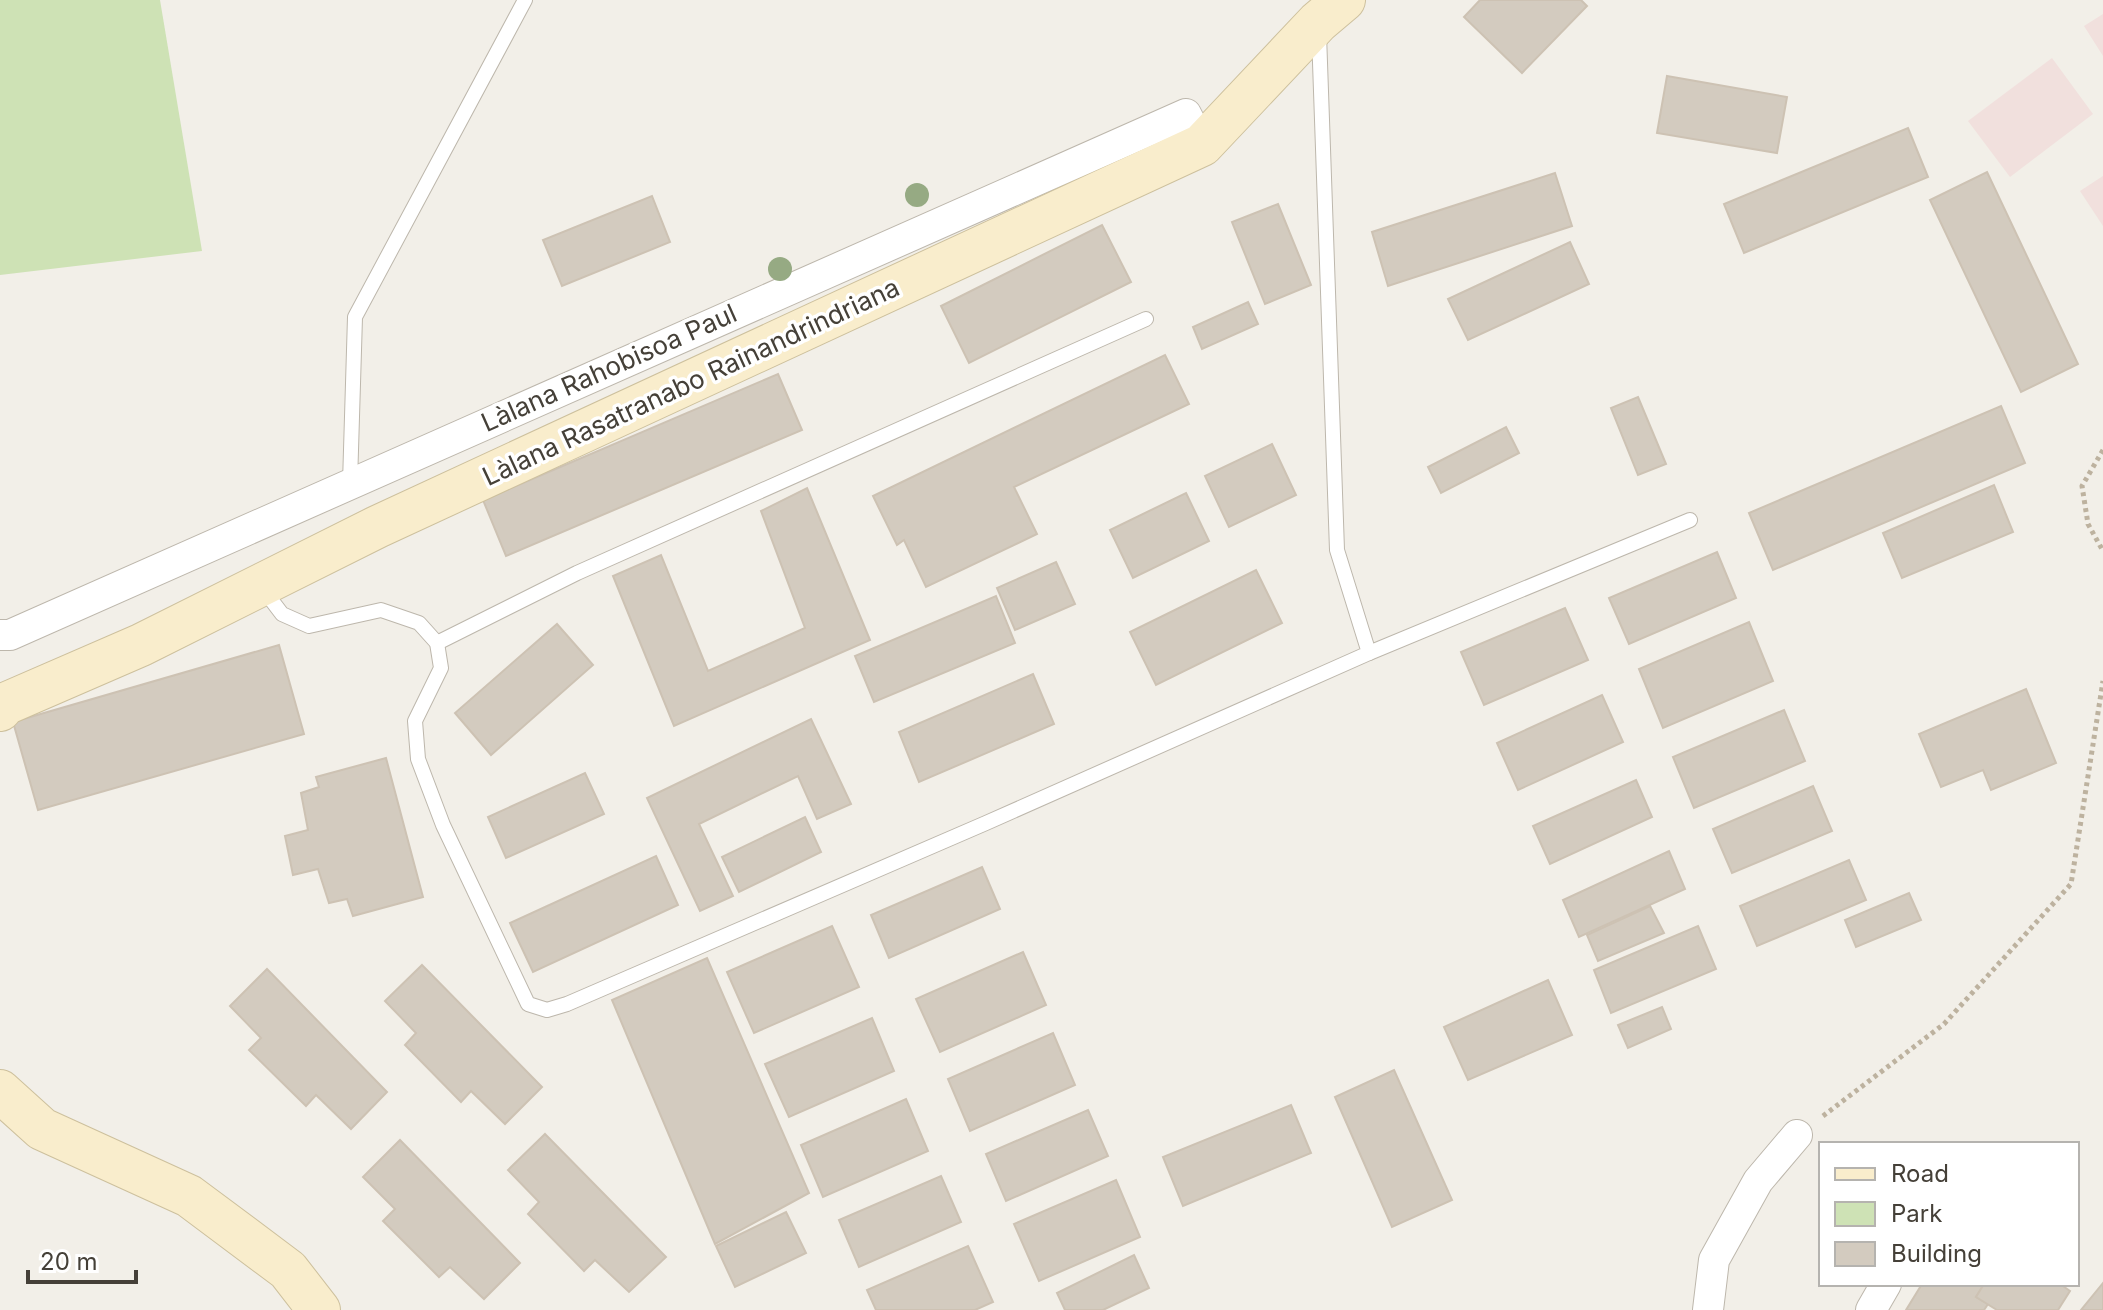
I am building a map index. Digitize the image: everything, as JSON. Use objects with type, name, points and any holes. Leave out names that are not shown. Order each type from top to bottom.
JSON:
[{"type":"street","name":"Làlana Rasatranabo Rainandrindriana","points":[[0,710],[5,704],[141,645],[261,587],[377,527],[1202,145],[1331,11]]},
{"type":"street","name":"Làlana Rahobisoa Paul","points":[[0,635],[10,635],[1186,114],[1202,145]]},
{"type":"street","points":[[0,1091],[42,1129],[189,1196],[288,1270],[319,1310]]},
{"type":"street","points":[[1708,1310],[1714,1260],[1758,1181],[1797,1135]]},
{"type":"street","points":[[1871,1310],[1885,1286]]},
{"type":"lane","points":[[350,483],[355,317],[525,0]]},
{"type":"lane","points":[[1331,11],[1337,550],[1369,653]]},
{"type":"lane","points":[[437,643],[577,573],[1146,319]]},
{"type":"lane","points":[[261,587],[282,614],[309,626],[381,610],[419,623],[437,643],[441,668],[415,721],[418,759],[443,825],[528,1004],[547,1010],[971,830],[1369,653],[1690,520]]},
{"type":"path","points":[[2103,450],[2082,486],[2088,524],[2103,551]]},
{"type":"path","points":[[1797,1135],[1944,1024],[2071,884],[2103,681]]},
{"type":"shaded area","points":[[2103,14],[2103,56],[2084,26]]},
{"type":"shaded area","points":[[2052,58],[2093,114],[2010,177],[1968,121]]},
{"type":"shaded area","points":[[2103,176],[2103,226],[2080,191]]},
{"type":"green space","points":[[0,0],[160,0],[202,251],[0,275]]},
{"type":"building","points":[[1480,0],[1581,0],[1587,6],[1522,73],[1464,17]]},
{"type":"building","points":[[1667,76],[1787,97],[1777,153],[1657,133]]},
{"type":"building","points":[[1908,128],[1928,177],[1744,253],[1724,204]]},
{"type":"building","points":[[1987,172],[2078,364],[2021,392],[1930,200]]},
{"type":"building","points":[[1555,173],[1572,226],[1388,286],[1372,232]]},
{"type":"building","points":[[652,196],[670,242],[562,286],[543,240]]},
{"type":"building","points":[[1278,204],[1311,285],[1265,304],[1232,222]]},
{"type":"building","points":[[1102,225],[1131,282],[969,363],[941,306]]},
{"type":"building","points":[[1570,242],[1589,284],[1468,340],[1448,299]]},
{"type":"building","points":[[1248,302],[1258,324],[1202,349],[1193,327]]},
{"type":"building","points":[[1165,355],[1189,404],[1014,487],[1037,534],[926,587],[904,540],[897,545],[873,496]]},
{"type":"building","points":[[778,374],[802,430],[506,556],[483,500]]},
{"type":"building","points":[[1638,397],[1666,464],[1638,475],[1611,408]]},
{"type":"building","points":[[2001,406],[2025,463],[1773,570],[1749,513]]},
{"type":"building","points":[[1506,427],[1519,453],[1441,493],[1428,467]]},
{"type":"building","points":[[1272,444],[1296,495],[1229,527],[1205,476]]},
{"type":"building","points":[[1994,485],[2013,532],[1902,578],[1883,533]]},
{"type":"building","points":[[807,488],[870,640],[674,726],[613,576],[661,555],[708,671],[805,628],[761,511]]},
{"type":"building","points":[[1186,493],[1209,541],[1133,578],[1110,530]]},
{"type":"building","points":[[1717,552],[1736,598],[1629,644],[1609,598]]},
{"type":"building","points":[[1056,562],[1075,604],[1015,630],[997,588]]},
{"type":"building","points":[[1256,570],[1282,623],[1156,685],[1130,632]]},
{"type":"building","points":[[996,596],[1015,643],[874,702],[855,656]]},
{"type":"building","points":[[1565,608],[1588,660],[1484,705],[1461,652]]},
{"type":"building","points":[[1749,622],[1773,681],[1663,728],[1639,669]]},
{"type":"building","points":[[557,624],[593,665],[491,755],[455,713]]},
{"type":"building","points":[[279,645],[304,734],[38,810],[13,722]]},
{"type":"building","points":[[1033,674],[1054,724],[919,782],[899,732]]},
{"type":"building","points":[[2026,689],[2056,763],[1991,790],[1983,770],[1941,787],[1919,734]]},
{"type":"building","points":[[1602,695],[1623,742],[1518,790],[1497,743]]},
{"type":"building","points":[[1784,710],[1805,761],[1694,808],[1673,757]]},
{"type":"building","points":[[811,719],[851,804],[817,819],[798,776],[699,824],[733,896],[700,911],[647,798]]},
{"type":"building","points":[[386,758],[423,897],[353,916],[347,899],[329,903],[318,869],[293,875],[285,836],[308,830],[301,793],[319,787],[316,777]]},
{"type":"building","points":[[585,773],[604,814],[506,858],[488,817]]},
{"type":"building","points":[[1636,780],[1652,817],[1550,864],[1533,826]]},
{"type":"building","points":[[1813,786],[1832,831],[1732,873],[1713,829]]},
{"type":"building","points":[[805,817],[821,852],[739,892],[722,857]]},
{"type":"building","points":[[1669,851],[1685,889],[1579,937],[1563,900]]},
{"type":"building","points":[[656,856],[678,905],[533,972],[510,923]]},
{"type":"building","points":[[1849,860],[1866,900],[1757,946],[1740,906]]},
{"type":"building","points":[[982,867],[1000,909],[889,958],[871,915]]},
{"type":"building","points":[[1909,893],[1921,920],[1856,947],[1845,920]]},
{"type":"building","points":[[1650,906],[1664,933],[1598,961],[1587,935]]},
{"type":"building","points":[[832,926],[859,987],[754,1033],[727,972]]},
{"type":"building","points":[[1698,926],[1716,969],[1611,1013],[1594,970]]},
{"type":"building","points":[[1023,952],[1046,1005],[940,1052],[916,999]]},
{"type":"building","points":[[707,958],[809,1193],[715,1244],[612,1000]]},
{"type":"building","points":[[422,965],[542,1087],[505,1124],[471,1091],[461,1102],[405,1045],[416,1033],[385,1001]]},
{"type":"building","points":[[267,969],[387,1092],[351,1129],[316,1095],[306,1106],[249,1050],[261,1038],[230,1006]]},
{"type":"building","points":[[1548,980],[1572,1035],[1468,1080],[1444,1027]]},
{"type":"building","points":[[1662,1007],[1671,1029],[1628,1048],[1618,1025]]},
{"type":"building","points":[[872,1018],[894,1071],[789,1117],[765,1064]]},
{"type":"building","points":[[1053,1033],[1075,1085],[970,1131],[948,1079]]},
{"type":"building","points":[[1394,1070],[1452,1200],[1392,1227],[1335,1097]]},
{"type":"building","points":[[906,1099],[928,1151],[823,1197],[801,1145]]},
{"type":"building","points":[[1291,1105],[1311,1153],[1183,1206],[1163,1157]]},
{"type":"building","points":[[1088,1110],[1108,1156],[1006,1201],[986,1154]]},
{"type":"building","points":[[545,1134],[666,1257],[629,1292],[595,1260],[584,1271],[528,1214],[539,1202],[508,1170]]},
{"type":"building","points":[[400,1140],[520,1263],[484,1299],[450,1267],[439,1277],[383,1221],[395,1209],[363,1177]]},
{"type":"building","points":[[941,1176],[961,1222],[859,1267],[839,1220]]},
{"type":"building","points":[[1116,1180],[1140,1237],[1039,1281],[1014,1224]]},
{"type":"building","points":[[786,1212],[806,1253],[735,1287],[716,1246]]},
{"type":"building","points":[[968,1246],[993,1302],[975,1310],[876,1310],[867,1290]]},
{"type":"building","points":[[1134,1255],[1149,1288],[1103,1310],[1065,1310],[1057,1293]]},
{"type":"building","points":[[2103,1283],[2103,1310],[2081,1310]]},
{"type":"building","points":[[1921,1286],[1983,1286],[1976,1297],[1988,1304],[1984,1310],[1906,1310]]},
{"type":"building","points":[[1983,1286],[2063,1286],[2070,1291],[2058,1310],[1997,1310],[1976,1297]]}]
